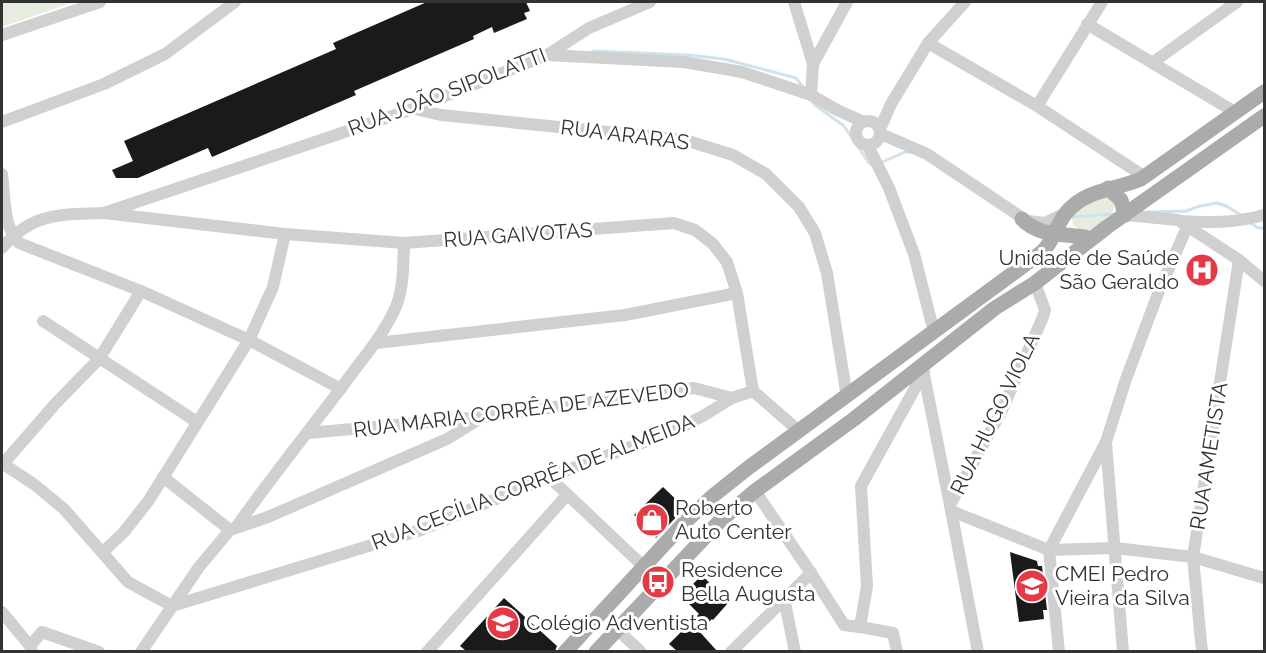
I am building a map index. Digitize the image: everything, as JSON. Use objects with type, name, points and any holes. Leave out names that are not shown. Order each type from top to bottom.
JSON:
[{"type":"main road","points":[[565,651],[684,523],[714,495],[1042,252],[1066,212],[1080,200],[1108,188],[1127,185],[1145,177],[1264,92]]},
{"type":"main road","points":[[596,651],[721,520],[755,491],[923,369],[995,308],[1035,283],[1088,238],[1125,215],[1264,117]]},
{"type":"main road","points":[[1108,188],[1121,200],[1125,215]]},
{"type":"main road","points":[[1066,212],[1069,226],[1088,238]]},
{"type":"main road","points":[[1027,223],[1055,233],[1088,238]]},
{"type":"main road","points":[[1027,223],[1041,240],[1042,252]]},
{"type":"street","points":[[2,35],[100,2]]},
{"type":"street","points":[[2,122],[104,84],[165,54],[236,2]]},
{"type":"street","name":"RUA JOÃO SIPOLATTI","points":[[104,213],[413,109],[547,55],[589,28],[650,2]]},
{"type":"street","points":[[794,2],[813,64],[811,95]]},
{"type":"street","points":[[813,64],[847,2]]},
{"type":"street","points":[[868,146],[877,142],[891,105],[928,43],[965,2]]},
{"type":"street","points":[[1036,106],[1102,2]]},
{"type":"street","points":[[1152,63],[1237,2]]},
{"type":"street","points":[[1087,24],[1235,112]]},
{"type":"street","points":[[928,43],[1036,106],[1145,177]]},
{"type":"street","points":[[547,55],[684,62],[742,72],[811,95],[837,110],[878,124],[881,131],[927,154],[1027,223],[1045,223],[1066,212]]},
{"type":"street","points":[[857,138],[857,128],[891,105]]},
{"type":"street","name":"RUA ARARAS","points":[[413,109],[441,115],[685,140],[733,155],[766,174],[798,207],[815,233],[827,273],[847,397]]},
{"type":"street","points":[[837,110],[859,142],[868,146],[889,188],[914,254],[934,332]]},
{"type":"street","points":[[2,174],[12,236],[19,243],[141,291],[249,340],[341,389]]},
{"type":"street","points":[[2,248],[24,226],[40,220],[69,213],[104,213]]},
{"type":"street","name":"RUA GAIVOTAS","points":[[104,213],[285,234],[404,243],[674,223],[695,230],[713,244],[727,262],[737,293],[753,391]]},
{"type":"street","points":[[1125,215],[1183,224],[1243,221],[1264,215]]},
{"type":"street","points":[[1183,224],[1239,260],[1264,281]]},
{"type":"street","points":[[1059,651],[1049,550],[1106,442],[1126,380],[1180,240],[1183,224]]},
{"type":"street","points":[[103,552],[124,532],[149,501],[249,340],[273,287],[285,234]]},
{"type":"street","points":[[141,651],[199,567],[234,528],[376,343],[394,310],[400,292],[404,243]]},
{"type":"street","name":"RUA AMETISTA","points":[[1202,651],[1193,557],[1239,260]]},
{"type":"street","name":"RUA HUGO VIOLA","points":[[978,651],[950,508],[1002,410],[1043,317],[1045,310],[1035,283]]},
{"type":"street","points":[[141,291],[99,359],[2,464],[35,485],[64,509],[128,582],[172,606]]},
{"type":"street","points":[[376,343],[626,315],[737,293]]},
{"type":"street","points":[[43,321],[197,422]]},
{"type":"street","points":[[923,369],[950,508],[1049,550],[1114,548],[1193,557],[1264,578]]},
{"type":"street","points":[[860,627],[867,586],[861,486],[923,369]]},
{"type":"street","name":"RUA MARIA CORRÊA DE AZEVEDO","points":[[309,433],[481,417],[694,388],[732,398]]},
{"type":"street","points":[[753,391],[799,432]]},
{"type":"street","name":"RUA CECÍLIA CORRÊA DE ALMEIDA","points":[[172,606],[422,530],[549,477],[671,432],[732,398],[753,391]]},
{"type":"street","points":[[234,528],[268,517],[447,439],[481,417]]},
{"type":"street","points":[[1106,442],[1123,651]]},
{"type":"street","points":[[163,477],[234,528]]},
{"type":"street","points":[[549,477],[643,566]]},
{"type":"street","points":[[755,491],[844,625],[893,633],[897,651]]},
{"type":"street","points":[[427,651],[567,495]]},
{"type":"street","points":[[734,650],[811,573]]},
{"type":"street","points":[[784,598],[795,651]]},
{"type":"street","points":[[2,612],[31,649],[42,632],[99,651]]},
{"type":"street","points":[[617,629],[641,651]]},
{"type":"shaded area","points":[[2,2],[74,2],[2,27]]},
{"type":"shaded area","points":[[1106,195],[1115,204],[1104,222],[1087,232],[1073,225],[1072,219],[1078,208]]},
{"type":"building","points":[[427,2],[526,2],[530,11],[524,13],[527,19],[494,33],[492,27],[473,36],[474,39],[354,91],[356,95],[212,157],[208,148],[138,178],[116,178],[112,170],[133,161],[124,141],[336,49],[333,43]]},
{"type":"building","points":[[663,487],[685,508],[656,538],[634,515]]},
{"type":"building","name":"CMEI Pedro Vieira da Silva","points":[[1010,552],[1037,561],[1038,566],[1042,566],[1047,610],[1043,610],[1044,619],[1019,622]]},
{"type":"building","points":[[702,575],[728,603],[713,620],[699,631],[717,651],[677,651],[669,644],[699,614],[681,596]]},
{"type":"building","name":"Colégio Adventista","points":[[504,598],[557,646],[555,651],[466,651],[460,646]]},
{"type":"waterway","points":[[593,51],[724,59],[796,78],[803,87]]},
{"type":"waterway","points":[[811,100],[844,126],[869,163],[874,166]]},
{"type":"waterway","points":[[880,163],[909,152]]},
{"type":"waterway","points":[[1147,212],[1186,211],[1217,203],[1241,215]]},
{"type":"waterway","points":[[1070,217],[1114,214]]},
{"type":"waterway","points":[[1251,223],[1258,228],[1264,228]]},
{"type":"place","name":"Unidade de Saúde São Geraldo","points":[[1202,270]]},
{"type":"place","name":"Roberto Auto Center","points":[[652,520]]},
{"type":"place","name":"Residence Bella Augusta","points":[[658,582]]},
{"type":"place","name":"CMEI Pedro Vieira da Silva","points":[[1032,586]]},
{"type":"place","name":"Colégio Adventista","points":[[503,623]]}]
